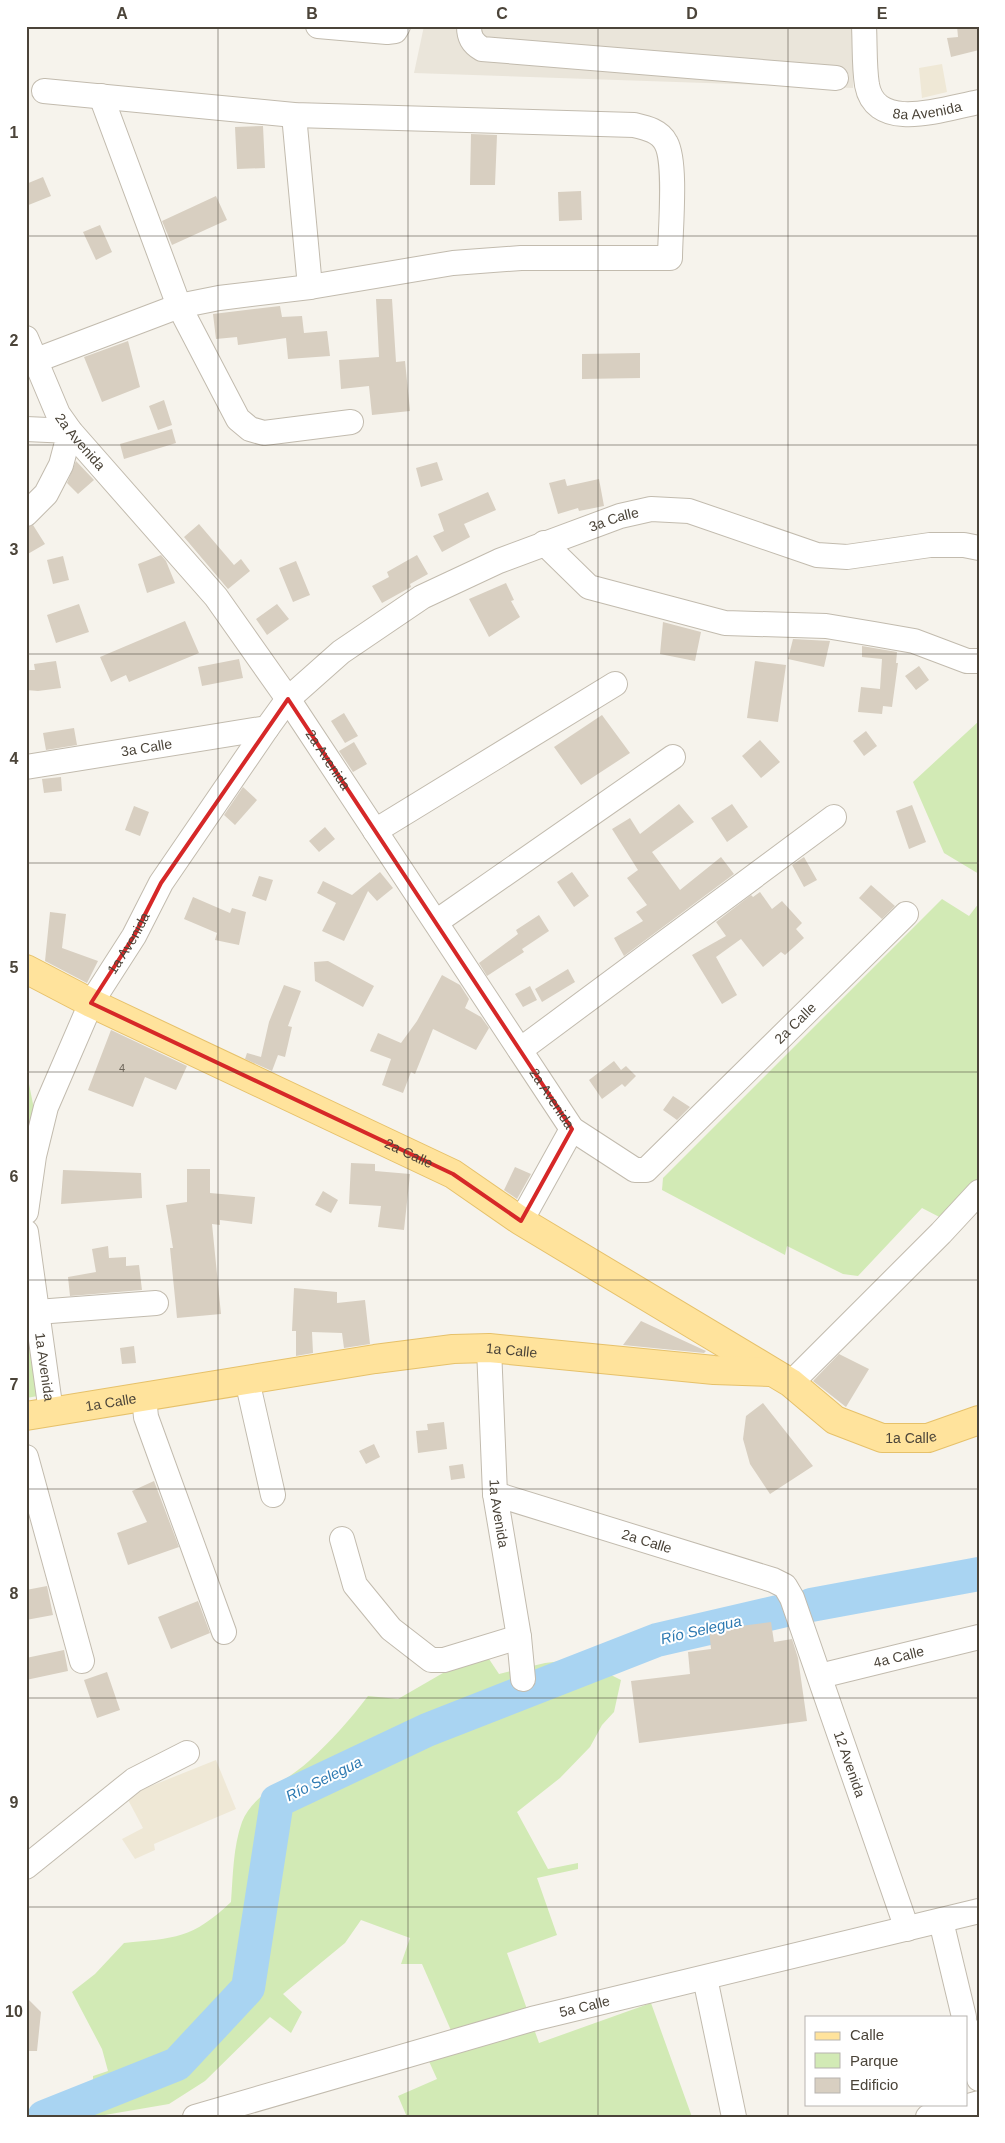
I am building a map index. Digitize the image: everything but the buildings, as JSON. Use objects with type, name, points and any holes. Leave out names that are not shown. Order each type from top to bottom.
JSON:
[{"type":"main road","name":"2a Calle","points":[[26,969],[91,1003],[453,1174],[521,1221],[782,1377]]},
{"type":"main road","name":"1a Calle","points":[[38,1414],[410,1354],[489,1348],[782,1377],[835,1420],[882,1438],[928,1438],[979,1420]]},
{"type":"street","points":[[318,26],[387,32],[395,30],[398,26]]},
{"type":"street","points":[[469,26],[469,37],[475,45],[482,49],[836,78]]},
{"type":"street","name":"8a Avenida","points":[[864,26],[867,86],[876,105],[888,112],[903,115],[979,102]]},
{"type":"street","points":[[34,361],[180,306],[219,298],[310,287],[453,262],[521,258],[670,258],[671,161],[666,143],[655,130],[634,125],[294,115],[44,91]]},
{"type":"street","points":[[101,96],[180,306],[238,419],[250,429],[264,433],[351,422]]},
{"type":"street","points":[[294,115],[310,287]]},
{"type":"street","name":"2a Avenida","points":[[26,338],[34,361],[58,414],[70,431],[216,597],[288,700],[572,1128],[640,1171]]},
{"type":"street","points":[[26,430],[70,431],[61,465],[46,494],[26,514]]},
{"type":"street","name":"3a Calle","points":[[288,700],[341,652],[422,597],[499,561],[620,516],[651,510],[689,511],[817,555],[847,557],[930,545],[964,545],[979,548]]},
{"type":"street","points":[[544,543],[589,587],[725,623],[826,626],[914,641],[967,661],[979,661]]},
{"type":"street","points":[[375,831],[614,684]]},
{"type":"street","name":"1a Avenida","points":[[26,1212],[34,1156],[46,1107],[91,1003],[134,936],[161,883],[288,700]]},
{"type":"street","name":"3a Calle","points":[[26,767],[267,728]]},
{"type":"street","points":[[436,922],[673,757]]},
{"type":"street","points":[[520,1050],[834,817]]},
{"type":"street","name":"2a Calle","points":[[640,1171],[646,1170],[906,914]]},
{"type":"street","points":[[521,1221],[572,1128]]},
{"type":"street","points":[[782,1377],[941,1233],[979,1192]]},
{"type":"street","name":"1a Avenida","points":[[26,1232],[37,1312],[38,1414]]},
{"type":"street","points":[[37,1312],[156,1302]]},
{"type":"street","name":"1a Avenida","points":[[489,1348],[495,1494],[519,1637],[523,1679]]},
{"type":"street","points":[[247,1380],[273,1496]]},
{"type":"street","points":[[144,1397],[146,1417],[224,1632]]},
{"type":"street","points":[[26,1457],[82,1661]]},
{"type":"street","name":"2a Calle","points":[[495,1494],[772,1580],[785,1586],[792,1598]]},
{"type":"street","points":[[342,1539],[355,1585],[391,1629],[431,1660],[444,1660],[519,1637]]},
{"type":"street","name":"12 Avenida","points":[[792,1598],[820,1676],[843,1750],[907,1929]]},
{"type":"street","name":"4a Calle","points":[[820,1676],[979,1637]]},
{"type":"street","points":[[26,1866],[134,1780],[187,1753]]},
{"type":"street","name":"5a Calle","points":[[195,2117],[532,2019],[979,1911]]},
{"type":"street","points":[[941,1921],[964,2016]]},
{"type":"street","points":[[705,1978],[734,2117]]},
{"type":"street","points":[[968,2034],[979,2078]]},
{"type":"street","points":[[928,2117],[965,2106]]},
{"type":"highlighted area","points":[[288,699],[572,1129],[521,1221],[453,1174],[91,1003],[134,936],[161,883]]},
{"type":"shaded area","points":[[424,26],[853,26],[853,88],[414,73]]},
{"type":"shaded area","points":[[942,64],[947,92],[922,98],[919,68]]},
{"type":"shaded area","points":[[216,1760],[236,1809],[154,1844],[155,1850],[135,1859],[122,1839],[143,1828],[126,1796]]},
{"type":"green space","points":[[979,721],[979,874],[944,853],[913,782]]},
{"type":"green space","points":[[942,899],[969,916],[979,903],[979,1189],[949,1222],[922,1208],[858,1276],[843,1274],[787,1246],[785,1255],[662,1190],[663,1178]]},
{"type":"green space","points":[[26,1069],[35,1114],[26,1197]]},
{"type":"green space","points":[[26,1244],[56,1393],[26,1398]]},
{"type":"green space","points":[[455,1652],[489,1659],[499,1674],[545,1663],[579,1659],[621,1680],[614,1712],[602,1725],[590,1747],[560,1778],[517,1812],[548,1869],[578,1863],[578,1869],[537,1878],[557,1935],[507,1953],[539,2043],[651,2003],[692,2117],[407,2117],[398,2096],[437,2079],[423,2048],[453,2035],[422,1964],[401,1964],[410,1938],[361,1920],[345,1943],[283,1994],[302,2012],[291,2033],[270,2017],[205,2081],[169,2104],[93,2117],[93,2076],[108,2071],[102,2049],[72,1992],[95,1974],[124,1943],[157,1940],[182,1935],[205,1923],[231,1902],[234,1862],[239,1832],[247,1812],[254,1803],[262,1795],[301,1768],[317,1753],[340,1730],[368,1696],[398,1699],[443,1673]]},
{"type":"waterway","points":[[811,1605],[979,1574]]},
{"type":"waterway","name":"Río Selegua","points":[[44,2117],[177,2064],[248,1988],[277,1801],[427,1730],[657,1640],[782,1611]]}]
